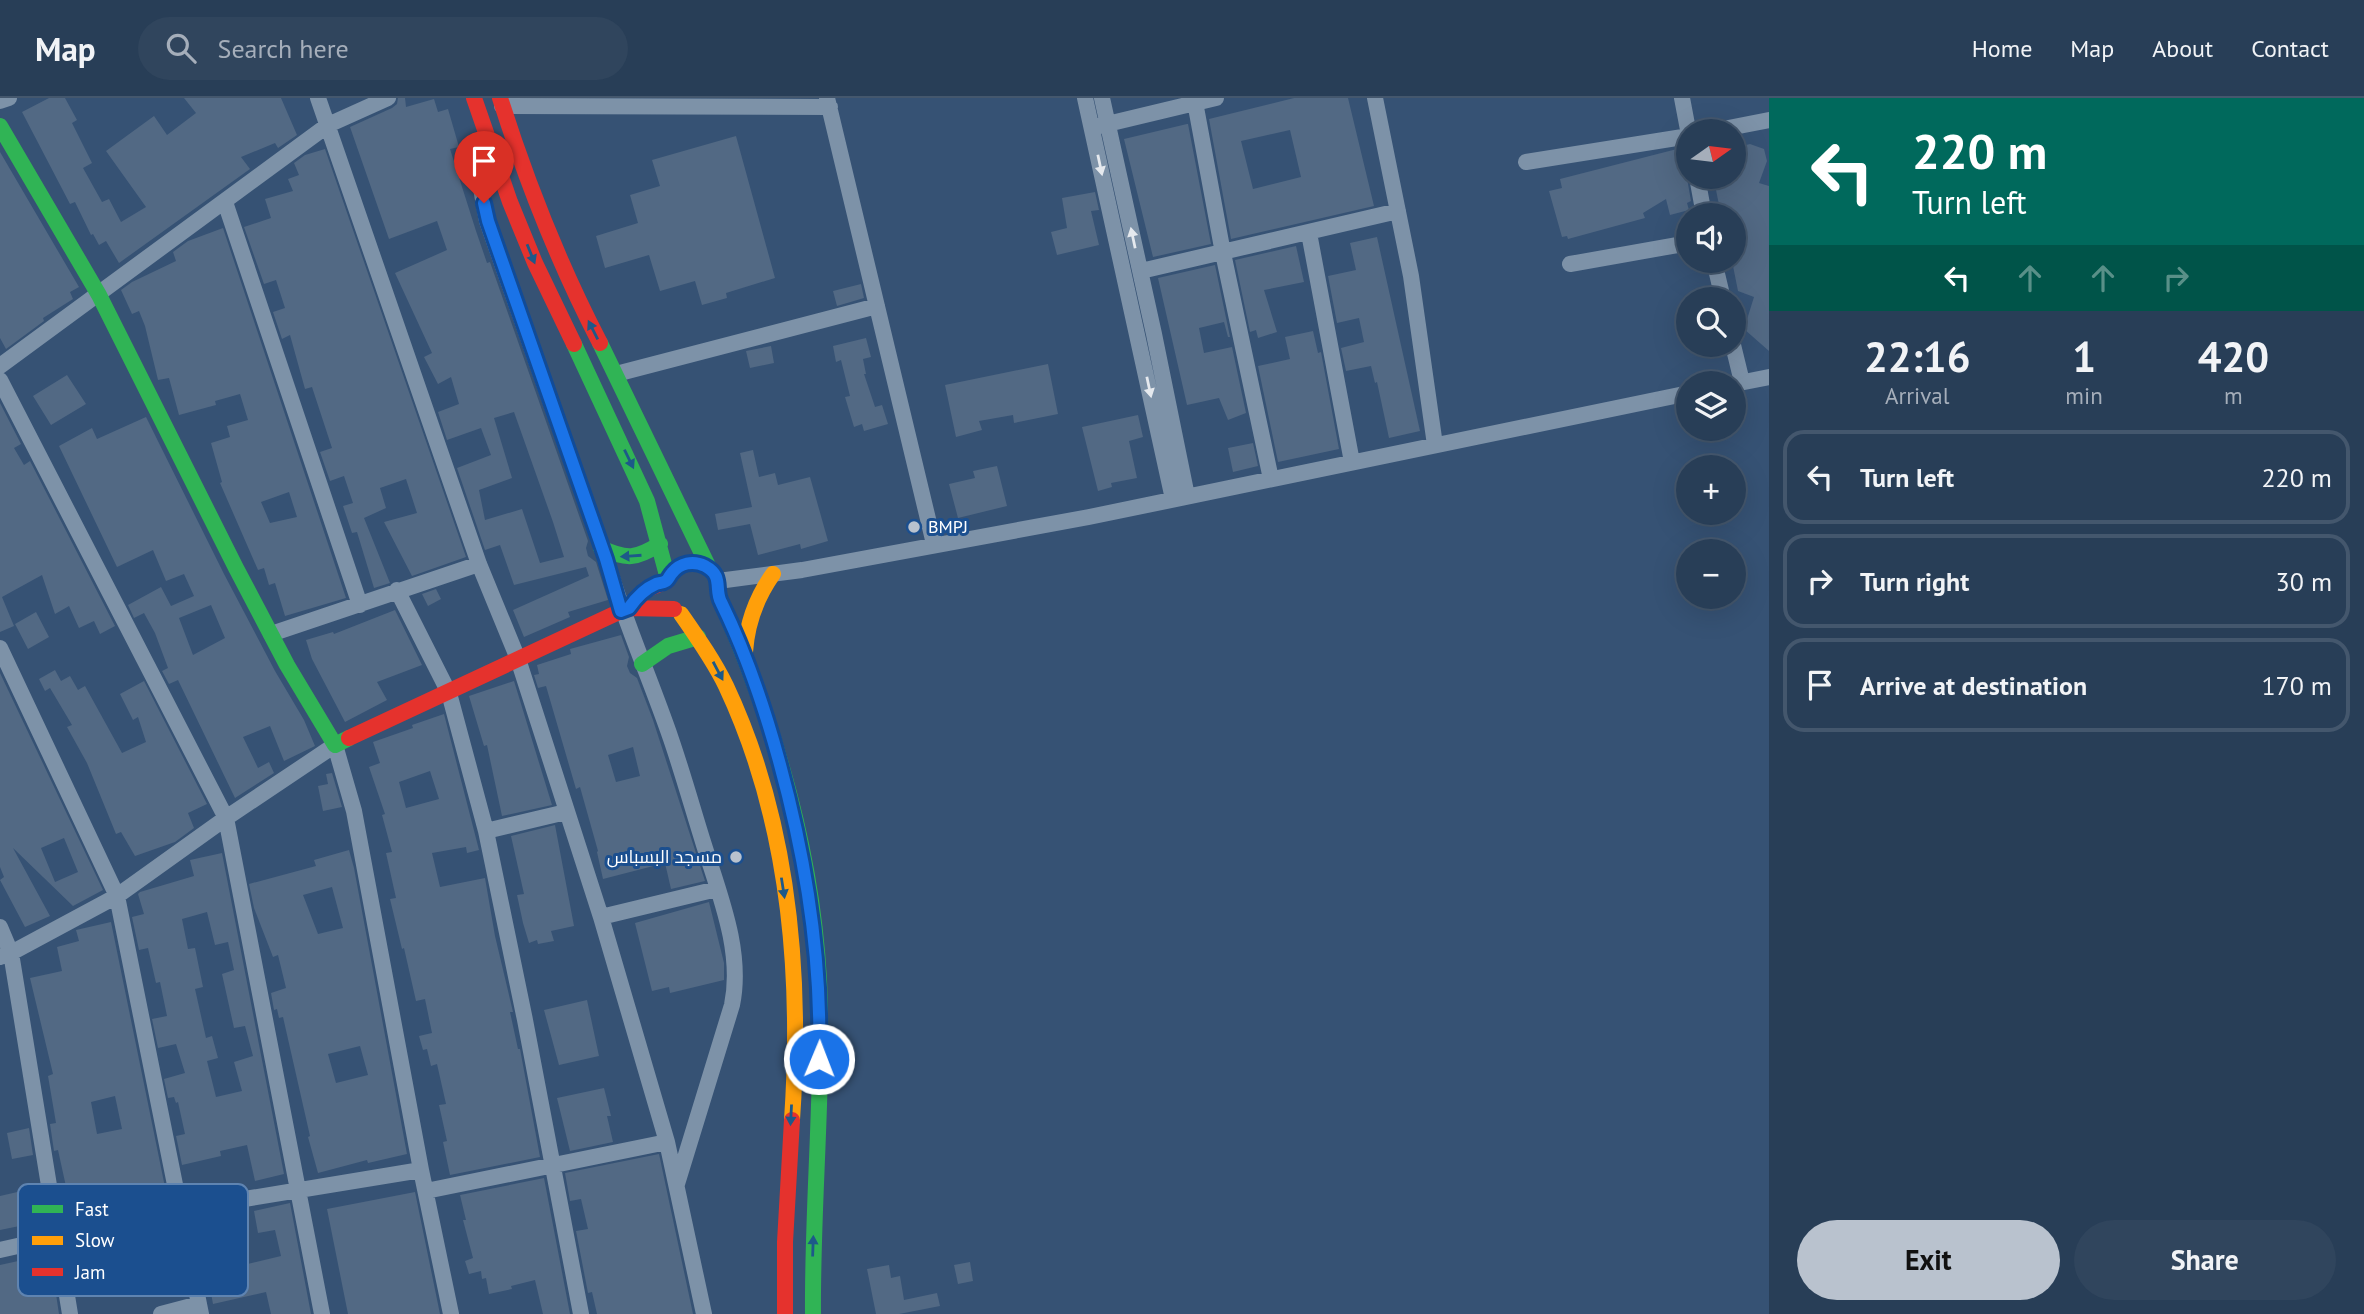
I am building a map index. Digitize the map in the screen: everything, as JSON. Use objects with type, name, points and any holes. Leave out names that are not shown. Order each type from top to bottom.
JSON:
[{"type":"main road","points":[[474,98],[535,263],[634,471],[647,501],[660,544],[675,573],[667,596],[698,637],[726,687],[747,740],[773,831],[787,909],[796,1028],[784,1262],[785,1314]]},
{"type":"main road","points":[[501,102],[525,175],[552,243],[616,374],[712,594]]},
{"type":"main road","points":[[0,126],[99,295],[271,634],[335,746],[625,610],[645,590],[694,562],[745,656],[770,730],[797,830],[809,897],[816,951],[820,1032],[813,1314]]},
{"type":"main road","points":[[601,548],[615,555],[631,558],[642,556],[660,544]]},
{"type":"main road","points":[[745,656],[745,641],[752,612],[774,574]]},
{"type":"main road","points":[[625,610],[677,612],[688,616],[712,594]]},
{"type":"main road","points":[[642,664],[668,646],[698,637]]},
{"type":"street","points":[[0,101],[9,98]]},
{"type":"street","points":[[318,98],[479,564],[518,659],[601,917],[667,1142],[704,1314]]},
{"type":"street","points":[[0,366],[328,125],[388,98]]},
{"type":"street","points":[[1085,98],[1100,126],[1141,271],[1180,498]]},
{"type":"street","points":[[1102,98],[1100,126],[1180,498]]},
{"type":"street","points":[[1100,126],[1216,98]]},
{"type":"street","points":[[1375,98],[1411,276],[1435,444]]},
{"type":"street","points":[[1682,98],[1686,119]]},
{"type":"street","points":[[501,102],[829,103],[934,544]]},
{"type":"street","points":[[1195,102],[1223,253],[1271,479]]},
{"type":"street","points":[[1746,125],[1769,121]]},
{"type":"street","points":[[1526,162],[1676,137]]},
{"type":"street","points":[[488,139],[480,183],[488,221],[601,548],[671,739],[718,889],[735,961],[736,986],[727,1021],[676,1186]]},
{"type":"street","points":[[225,202],[360,604]]},
{"type":"street","points":[[1141,271],[1398,211]]},
{"type":"street","points":[[1309,233],[1352,462]]},
{"type":"street","points":[[1570,264],[1676,245]]},
{"type":"street","points":[[616,374],[877,306]]},
{"type":"street","points":[[1746,381],[1769,377]]},
{"type":"street","points":[[0,380],[226,818],[323,1314]]},
{"type":"street","points":[[712,594],[774,574],[1180,498],[1676,396]]},
{"type":"street","points":[[271,634],[479,564]]},
{"type":"street","points":[[397,590],[449,693],[486,831],[581,1314]]},
{"type":"street","points":[[0,648],[117,896],[173,1184]]},
{"type":"street","points":[[6,956],[117,896],[226,818],[335,746],[354,810],[421,1170],[451,1314]]},
{"type":"street","points":[[486,831],[566,812]]},
{"type":"street","points":[[601,917],[718,889]]},
{"type":"street","points":[[0,927],[46,1184]]},
{"type":"street","points":[[426,1191],[667,1142]]},
{"type":"street","points":[[248,1199],[421,1170]]},
{"type":"street","points":[[0,1250],[18,1246]]},
{"type":"street","points":[[67,1296],[70,1314]]},
{"type":"street","points":[[161,1314],[200,1309]]},
{"type":"building","points":[[49,98],[65,98],[77,120],[72,123],[92,163],[83,168],[102,202],[109,199],[121,222],[146,207],[106,151],[154,116],[167,135],[196,113],[184,98],[281,98],[297,135],[278,148],[275,143],[241,157],[250,169],[119,263],[106,241],[99,245],[93,234],[91,235],[75,202],[70,204],[22,112]]},
{"type":"building","points":[[398,98],[405,98],[406,107],[434,99],[438,112],[448,109],[459,147],[450,149],[476,231],[487,263],[490,262],[588,541],[588,556],[596,562],[608,600],[568,612],[570,617],[524,637],[513,610],[589,576],[586,567],[514,585],[500,545],[485,550],[457,468],[491,455],[481,428],[447,440],[438,412],[459,404],[451,377],[438,384],[424,357],[432,353],[395,273],[447,250],[437,221],[389,239],[350,127],[397,104]],"holes":[[[514,412],[564,557],[540,563],[522,509],[485,520],[479,490],[512,478],[494,418]]]},
{"type":"building","points":[[1294,98],[1348,98],[1374,206],[1231,239],[1209,119]],"holes":[[[1290,130],[1301,177],[1253,189],[1241,141]]]},
{"type":"building","points":[[1188,124],[1211,244],[1153,257],[1124,139]]},
{"type":"building","points":[[736,136],[775,278],[726,293],[727,298],[702,305],[695,281],[660,291],[649,255],[605,268],[596,236],[638,223],[630,195],[660,186],[652,160]]},
{"type":"building","points":[[1746,145],[1764,149],[1767,161],[1759,183],[1769,186],[1769,351],[1746,331],[1754,297],[1746,294],[1746,287],[1737,287],[1734,273],[1746,273],[1746,203],[1719,203],[1716,189],[1746,189]]},
{"type":"building","points":[[325,149],[466,557],[412,576],[384,522],[417,513],[406,479],[380,488],[386,508],[364,518],[390,583],[374,588],[357,532],[352,533],[343,506],[353,503],[344,476],[330,481],[320,452],[332,448],[312,387],[305,389],[290,335],[282,339],[273,312],[285,308],[276,280],[264,284],[244,227],[271,218],[265,199],[293,191],[288,179],[299,175],[294,163],[305,155]]},
{"type":"building","points":[[1676,149],[1676,189],[1689,189],[1691,201],[1676,203],[1676,213],[1670,215],[1666,199],[1643,213],[1645,218],[1568,239],[1567,236],[1562,237],[1549,191],[1562,188],[1560,179]]},
{"type":"building","points":[[0,152],[79,287],[70,292],[73,299],[43,318],[44,321],[6,349],[0,338]]},
{"type":"building","points":[[1095,192],[1099,210],[1091,211],[1099,245],[1057,255],[1051,232],[1067,228],[1062,198]]},
{"type":"building","points":[[223,228],[346,598],[285,616],[275,583],[269,585],[264,568],[258,570],[220,483],[222,482],[211,443],[230,437],[227,426],[248,420],[240,394],[215,401],[216,405],[179,415],[169,378],[158,380],[139,311],[132,314],[121,290],[176,261],[173,252],[188,241]],"holes":[[[289,492],[297,517],[270,523],[261,502]]]},
{"type":"building","points":[[1377,237],[1420,431],[1389,438],[1371,366],[1346,371],[1341,348],[1364,342],[1359,318],[1337,323],[1328,276],[1356,270],[1350,243]]},
{"type":"building","points":[[1296,246],[1304,282],[1264,290],[1277,332],[1258,338],[1256,330],[1250,332],[1235,260]]},
{"type":"building","points":[[1215,265],[1230,337],[1224,322],[1199,328],[1204,353],[1232,347],[1246,413],[1228,420],[1219,398],[1187,405],[1158,278]]},
{"type":"building","points":[[861,284],[864,298],[837,306],[833,291]]},
{"type":"building","points":[[1313,331],[1318,353],[1321,352],[1339,449],[1278,462],[1258,366],[1290,359],[1285,337]]},
{"type":"building","points":[[866,338],[871,357],[863,359],[864,374],[875,407],[882,405],[888,424],[864,431],[862,424],[854,427],[845,397],[850,396],[841,360],[836,362],[833,346]]},
{"type":"building","points":[[771,346],[774,363],[750,368],[746,351]]},
{"type":"building","points":[[1048,364],[1058,414],[1014,423],[1013,415],[979,421],[982,430],[956,437],[945,385]]},
{"type":"building","points":[[67,375],[86,404],[51,425],[33,396]]},
{"type":"building","points":[[0,403],[21,444],[14,448],[24,465],[30,461],[115,626],[100,634],[94,621],[79,628],[69,606],[55,614],[42,575],[2,597],[14,626],[0,632]]},
{"type":"building","points":[[1138,415],[1143,437],[1129,441],[1137,478],[1111,483],[1112,487],[1098,491],[1082,427]]},
{"type":"building","points":[[146,417],[224,574],[304,720],[315,746],[284,761],[270,726],[243,737],[258,768],[269,762],[274,773],[235,798],[178,680],[169,684],[162,671],[168,668],[144,613],[134,618],[128,605],[161,587],[171,606],[194,596],[184,574],[166,581],[153,550],[117,567],[59,446],[92,428],[97,439]],"holes":[[[211,605],[225,638],[193,655],[179,618]]]},
{"type":"building","points":[[1253,443],[1258,466],[1233,472],[1228,448]]},
{"type":"building","points":[[753,450],[759,477],[775,473],[778,485],[810,477],[828,541],[801,549],[800,544],[758,555],[750,524],[718,530],[715,514],[752,507],[740,453]]},
{"type":"building","points":[[997,466],[1007,506],[958,518],[949,484],[975,478],[973,471]]},
{"type":"building","points":[[436,589],[441,599],[428,606],[422,594]]},
{"type":"building","points":[[395,610],[422,665],[377,682],[387,700],[345,722],[312,659],[306,640],[333,632],[334,634]]},
{"type":"building","points":[[36,612],[49,637],[28,649],[15,624]]},
{"type":"building","points":[[621,635],[629,657],[627,666],[630,673],[637,678],[653,720],[705,881],[671,889],[665,863],[603,879],[580,787],[576,789],[546,686],[538,688],[534,675],[539,674],[537,665],[571,654],[570,649]],"holes":[[[633,747],[640,776],[616,782],[608,755]]]},
{"type":"building","points":[[55,670],[61,681],[70,676],[78,690],[85,686],[122,753],[146,742],[138,717],[133,720],[120,694],[144,681],[207,804],[188,813],[194,828],[175,842],[135,856],[121,832],[116,834],[87,763],[67,727],[72,725],[50,688],[45,691],[39,679]]},
{"type":"building","points":[[0,673],[103,890],[73,906],[13,848],[50,916],[25,927],[0,880],[4,877],[0,867]],"holes":[[[64,838],[78,872],[55,882],[41,848]]]},
{"type":"building","points":[[514,681],[552,805],[502,816],[487,745],[484,746],[469,696]]},
{"type":"building","points":[[444,714],[479,850],[467,853],[466,847],[432,853],[440,887],[485,878],[540,1157],[450,1175],[443,1142],[447,1141],[439,1105],[446,1104],[437,1064],[431,1066],[427,1049],[423,1050],[419,1036],[432,1033],[425,999],[416,1001],[390,899],[396,898],[386,853],[392,852],[382,815],[385,814],[369,767],[380,763],[373,742],[413,728],[412,725]],"holes":[[[430,771],[439,799],[406,808],[399,782]]]},
{"type":"building","points":[[332,773],[342,807],[323,811],[318,786],[328,784],[326,774]]},
{"type":"building","points":[[555,825],[574,926],[551,931],[554,941],[538,944],[537,940],[529,943],[517,895],[524,894],[511,836]]},
{"type":"building","points":[[349,850],[407,1154],[368,1163],[367,1160],[318,1173],[283,1017],[279,1018],[277,1009],[274,1010],[271,993],[286,988],[278,955],[273,957],[254,908],[249,884],[316,866],[314,860]],"holes":[[[332,887],[343,928],[318,934],[303,895]],[[360,1046],[368,1075],[336,1083],[328,1054]]]},
{"type":"building","points":[[222,853],[284,1174],[255,1181],[247,1145],[220,1151],[221,1156],[182,1165],[176,1136],[185,1134],[178,1102],[176,1103],[174,1097],[168,1098],[164,1079],[185,1073],[176,1044],[158,1048],[152,1019],[167,1016],[160,982],[156,983],[148,948],[139,950],[132,917],[144,914],[138,894],[140,892],[194,876],[190,860]],"holes":[[[207,912],[215,945],[228,942],[234,970],[222,974],[234,1028],[245,1026],[253,1056],[234,1062],[242,1091],[216,1097],[207,1061],[218,1058],[212,1036],[206,1038],[195,989],[203,987],[195,948],[188,949],[182,919]]]},
{"type":"building","points":[[709,902],[724,963],[724,980],[670,993],[669,987],[652,991],[635,923]]},
{"type":"building","points":[[111,922],[164,1184],[65,1184],[58,1150],[54,1151],[50,1124],[56,1123],[48,1076],[53,1074],[30,978],[62,971],[57,947],[79,941],[76,930]],"holes":[[[115,1096],[122,1129],[97,1134],[91,1102]]]},
{"type":"building","points":[[587,1000],[599,1056],[559,1065],[544,1010]]},
{"type":"building","points":[[604,1088],[611,1116],[607,1116],[613,1142],[570,1151],[557,1098]]},
{"type":"building","points":[[29,1128],[33,1155],[12,1159],[7,1133]]},
{"type":"building","points":[[659,1154],[693,1314],[597,1314],[592,1292],[588,1293],[576,1231],[588,1229],[581,1199],[570,1201],[565,1173]]},
{"type":"building","points":[[544,1178],[570,1314],[543,1314],[535,1280],[489,1294],[486,1278],[482,1279],[481,1271],[469,1274],[465,1261],[473,1258],[463,1220],[466,1220],[460,1195]]},
{"type":"building","points":[[18,1192],[18,1226],[0,1230],[0,1196]]},
{"type":"building","points":[[415,1192],[440,1314],[348,1314],[327,1209]]},
{"type":"building","points":[[290,1203],[311,1314],[271,1314],[266,1292],[213,1304],[212,1296],[248,1296],[248,1264],[281,1256],[275,1230],[258,1233],[254,1211]]},
{"type":"building","points":[[18,1261],[18,1296],[56,1296],[59,1314],[0,1314],[0,1265]]},
{"type":"building","points":[[970,1262],[973,1281],[958,1284],[954,1265]]},
{"type":"building","points":[[889,1265],[891,1278],[900,1276],[904,1300],[937,1293],[940,1306],[899,1314],[876,1314],[867,1269]]},
{"type":"traffic: fast","points":[[0,126],[99,295],[287,665],[335,745],[349,738]]},
{"type":"traffic: fast","points":[[600,343],[709,568]]},
{"type":"traffic: fast","points":[[574,344],[647,501],[668,579]]},
{"type":"traffic: fast","points":[[601,548],[618,555],[631,556],[644,553],[660,544]]},
{"type":"traffic: fast","points":[[719,597],[756,689],[787,784],[799,832],[815,930],[819,980],[820,1063],[813,1314]]},
{"type":"traffic: fast","points":[[642,664],[668,646],[698,637]]},
{"type":"traffic: slow","points":[[745,652],[753,611],[773,574]]},
{"type":"traffic: slow","points":[[681,614],[711,658],[726,686],[747,737],[777,844],[792,954],[795,1010],[792,1120]]},
{"type":"traffic: jam","points":[[474,98],[510,202],[535,263],[574,344]]},
{"type":"traffic: jam","points":[[500,98],[545,223],[600,343]]},
{"type":"traffic: jam","points":[[629,608],[645,590],[667,581]]},
{"type":"traffic: jam","points":[[349,738],[621,611],[629,608],[674,609]]},
{"type":"traffic: jam","points":[[785,1314],[785,1242],[792,1120]]},
{"type":"place","name":"BMPJ","points":[[914,527]]},
{"type":"place","name":"مسجد البسباس","points":[[736,857]]},
{"type":"route","points":[[484,203],[561,435],[606,559],[621,611],[629,608],[635,598],[645,590],[667,581],[672,572],[686,563],[702,564],[715,574],[718,581],[719,597],[759,693],[797,830],[816,951],[819,1059]]}]
